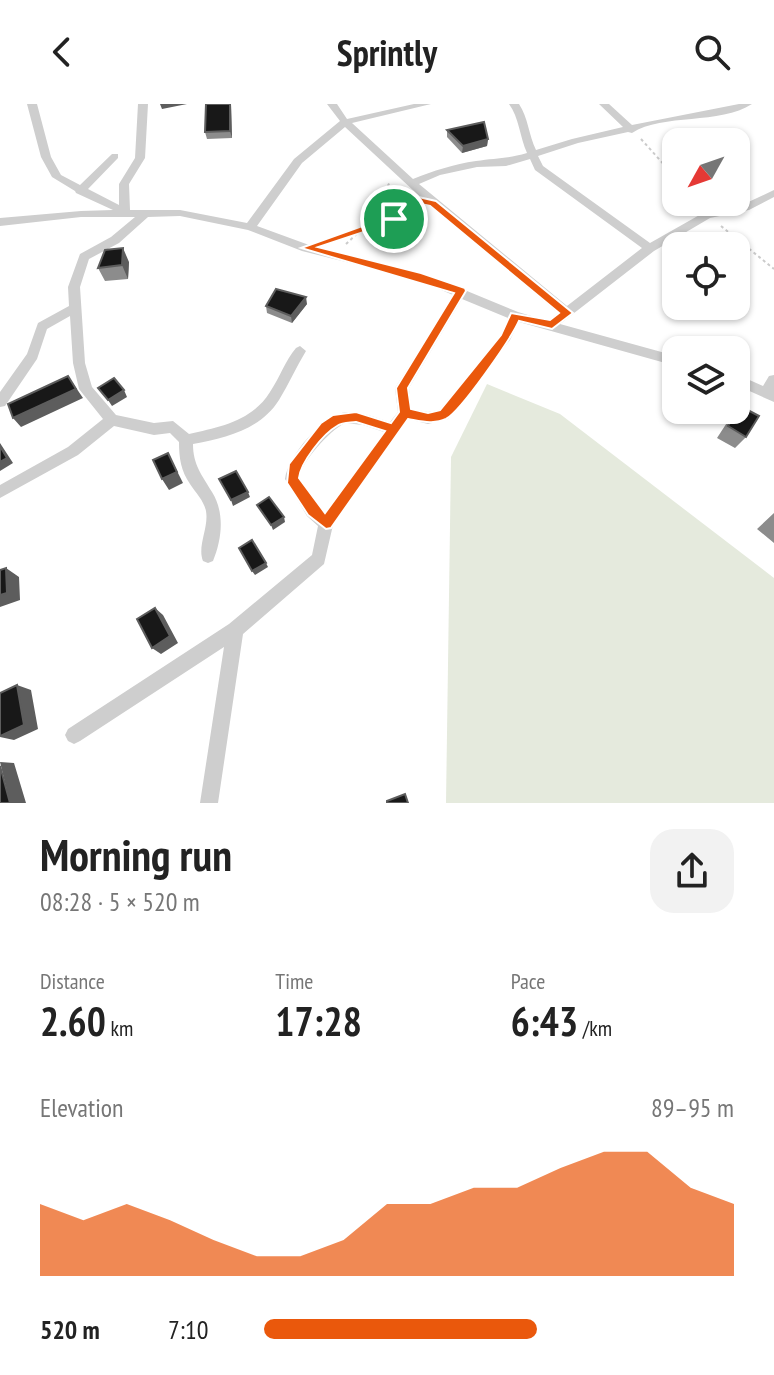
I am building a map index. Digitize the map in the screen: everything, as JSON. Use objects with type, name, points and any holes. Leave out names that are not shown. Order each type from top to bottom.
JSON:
[{"type":"street","points":[[32,104],[51,167],[57,177],[125,212]]},
{"type":"street","points":[[125,212],[124,184],[140,158],[143,104]]},
{"type":"street","points":[[332,104],[345,122],[433,203],[567,313]]},
{"type":"street","points":[[250,227],[298,161],[345,122],[426,104]]},
{"type":"street","points":[[514,104],[539,168],[650,248]]},
{"type":"street","points":[[604,104],[632,130]]},
{"type":"street","points":[[412,183],[437,173],[477,164],[506,163],[676,118],[731,110],[747,104]]},
{"type":"street","points":[[80,191],[115,156]]},
{"type":"street","points":[[750,205],[774,193]]},
{"type":"street","points":[[0,222],[125,212],[180,213],[250,227],[306,248],[421,277],[515,316],[662,357]]},
{"type":"street","points":[[146,213],[115,240],[84,257],[74,287],[79,363],[86,389],[112,420],[154,429],[173,427],[186,440]]},
{"type":"street","points":[[552,324],[650,248],[705,216]]},
{"type":"street","points":[[74,735],[235,630],[319,559],[326,523],[405,413],[402,388],[461,291]]},
{"type":"street","points":[[0,402],[33,356],[42,326],[75,308]]},
{"type":"street","points":[[405,413],[428,418],[443,415],[506,337],[515,316]]},
{"type":"street","points":[[186,440],[228,432],[261,416],[283,382],[287,367],[300,351]]},
{"type":"street","points":[[750,386],[770,396],[774,380]]},
{"type":"street","points":[[326,523],[312,511],[292,479],[294,468],[326,427],[337,418],[356,417],[393,429]]},
{"type":"street","points":[[0,492],[73,451],[112,420]]},
{"type":"street","points":[[186,440],[184,460],[195,483],[208,496],[214,517],[208,556]]},
{"type":"street","points":[[209,803],[235,630]]},
{"type":"path","points":[[632,130],[662,163]]},
{"type":"path","points":[[335,255],[362,229],[393,179],[395,167]]},
{"type":"path","points":[[306,248],[394,219],[414,199],[433,203]]},
{"type":"path","points":[[708,216],[774,269]]},
{"type":"shaded area","points":[[487,384],[560,414],[774,578],[774,803],[446,803],[451,457]]},
{"type":"building","points":[[206,104],[230,104],[230,131],[205,132]]},
{"type":"building","points":[[484,122],[488,139],[463,146],[447,130]]},
{"type":"building","points":[[123,248],[122,265],[98,268],[105,250]]},
{"type":"building","points":[[276,289],[306,297],[291,316],[266,306]]},
{"type":"building","points":[[68,376],[76,389],[13,418],[8,404]]},
{"type":"building","points":[[114,378],[124,390],[108,400],[98,388]]},
{"type":"building","points":[[750,411],[759,416],[746,437],[728,426],[750,424]]},
{"type":"building","points":[[0,446],[7,458],[0,462]]},
{"type":"building","points":[[168,453],[177,472],[162,479],[153,460]]},
{"type":"building","points":[[236,471],[248,492],[231,500],[219,479]]},
{"type":"building","points":[[269,497],[284,517],[271,525],[257,505]]},
{"type":"building","points":[[252,540],[266,563],[252,571],[239,548]]},
{"type":"building","points":[[6,568],[7,593],[0,595],[0,570]]},
{"type":"building","points":[[155,608],[170,636],[152,648],[137,619]]},
{"type":"building","points":[[17,685],[24,725],[0,736],[0,693]]},
{"type":"building","points":[[0,766],[10,803],[0,803]]},
{"type":"building","points":[[405,794],[408,803],[387,803],[387,801]]},
{"type":"route","points":[[394,219],[306,248],[421,277],[461,291],[402,388],[405,413],[393,429],[351,416],[337,418],[326,427],[294,468],[292,479],[312,511],[326,523],[405,413],[440,418],[506,337],[515,316],[552,324],[567,313],[433,203],[414,199],[394,219]]}]
